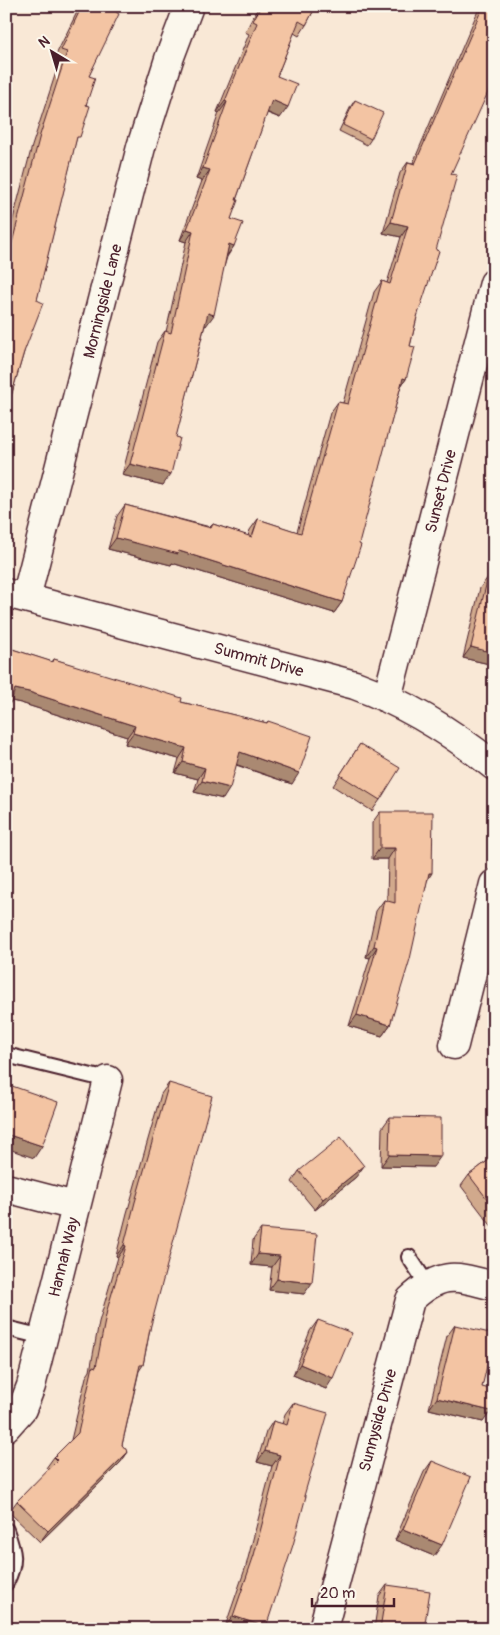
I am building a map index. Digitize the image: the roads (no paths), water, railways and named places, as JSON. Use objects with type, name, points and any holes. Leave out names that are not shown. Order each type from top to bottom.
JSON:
[{"type":"street","name":"Morningside Lane","points":[[16,596],[142,147],[169,59],[189,6]]},
{"type":"street","name":"Sunset Drive","points":[[387,698],[486,342],[494,283]]},
{"type":"street","name":"Summit Drive","points":[[16,596],[338,680],[387,698],[444,731],[494,766]]},
{"type":"street","points":[[454,1045],[494,884]]},
{"type":"street","name":"Hannah Way","points":[[6,1427],[22,1409],[31,1386],[108,1080]]},
{"type":"street","points":[[6,1188],[75,1206]]},
{"type":"street","name":"Sunnyside Drive","points":[[323,1629],[410,1300],[427,1284],[449,1277],[494,1286]]},
{"type":"lane","points":[[6,1055],[108,1080]]},
{"type":"lane","points":[[409,1257],[427,1284]]},
{"type":"lane","points":[[6,1328],[43,1337]]},
{"type":"lane","points":[[6,1530],[14,1551],[14,1568],[6,1583]]}]
